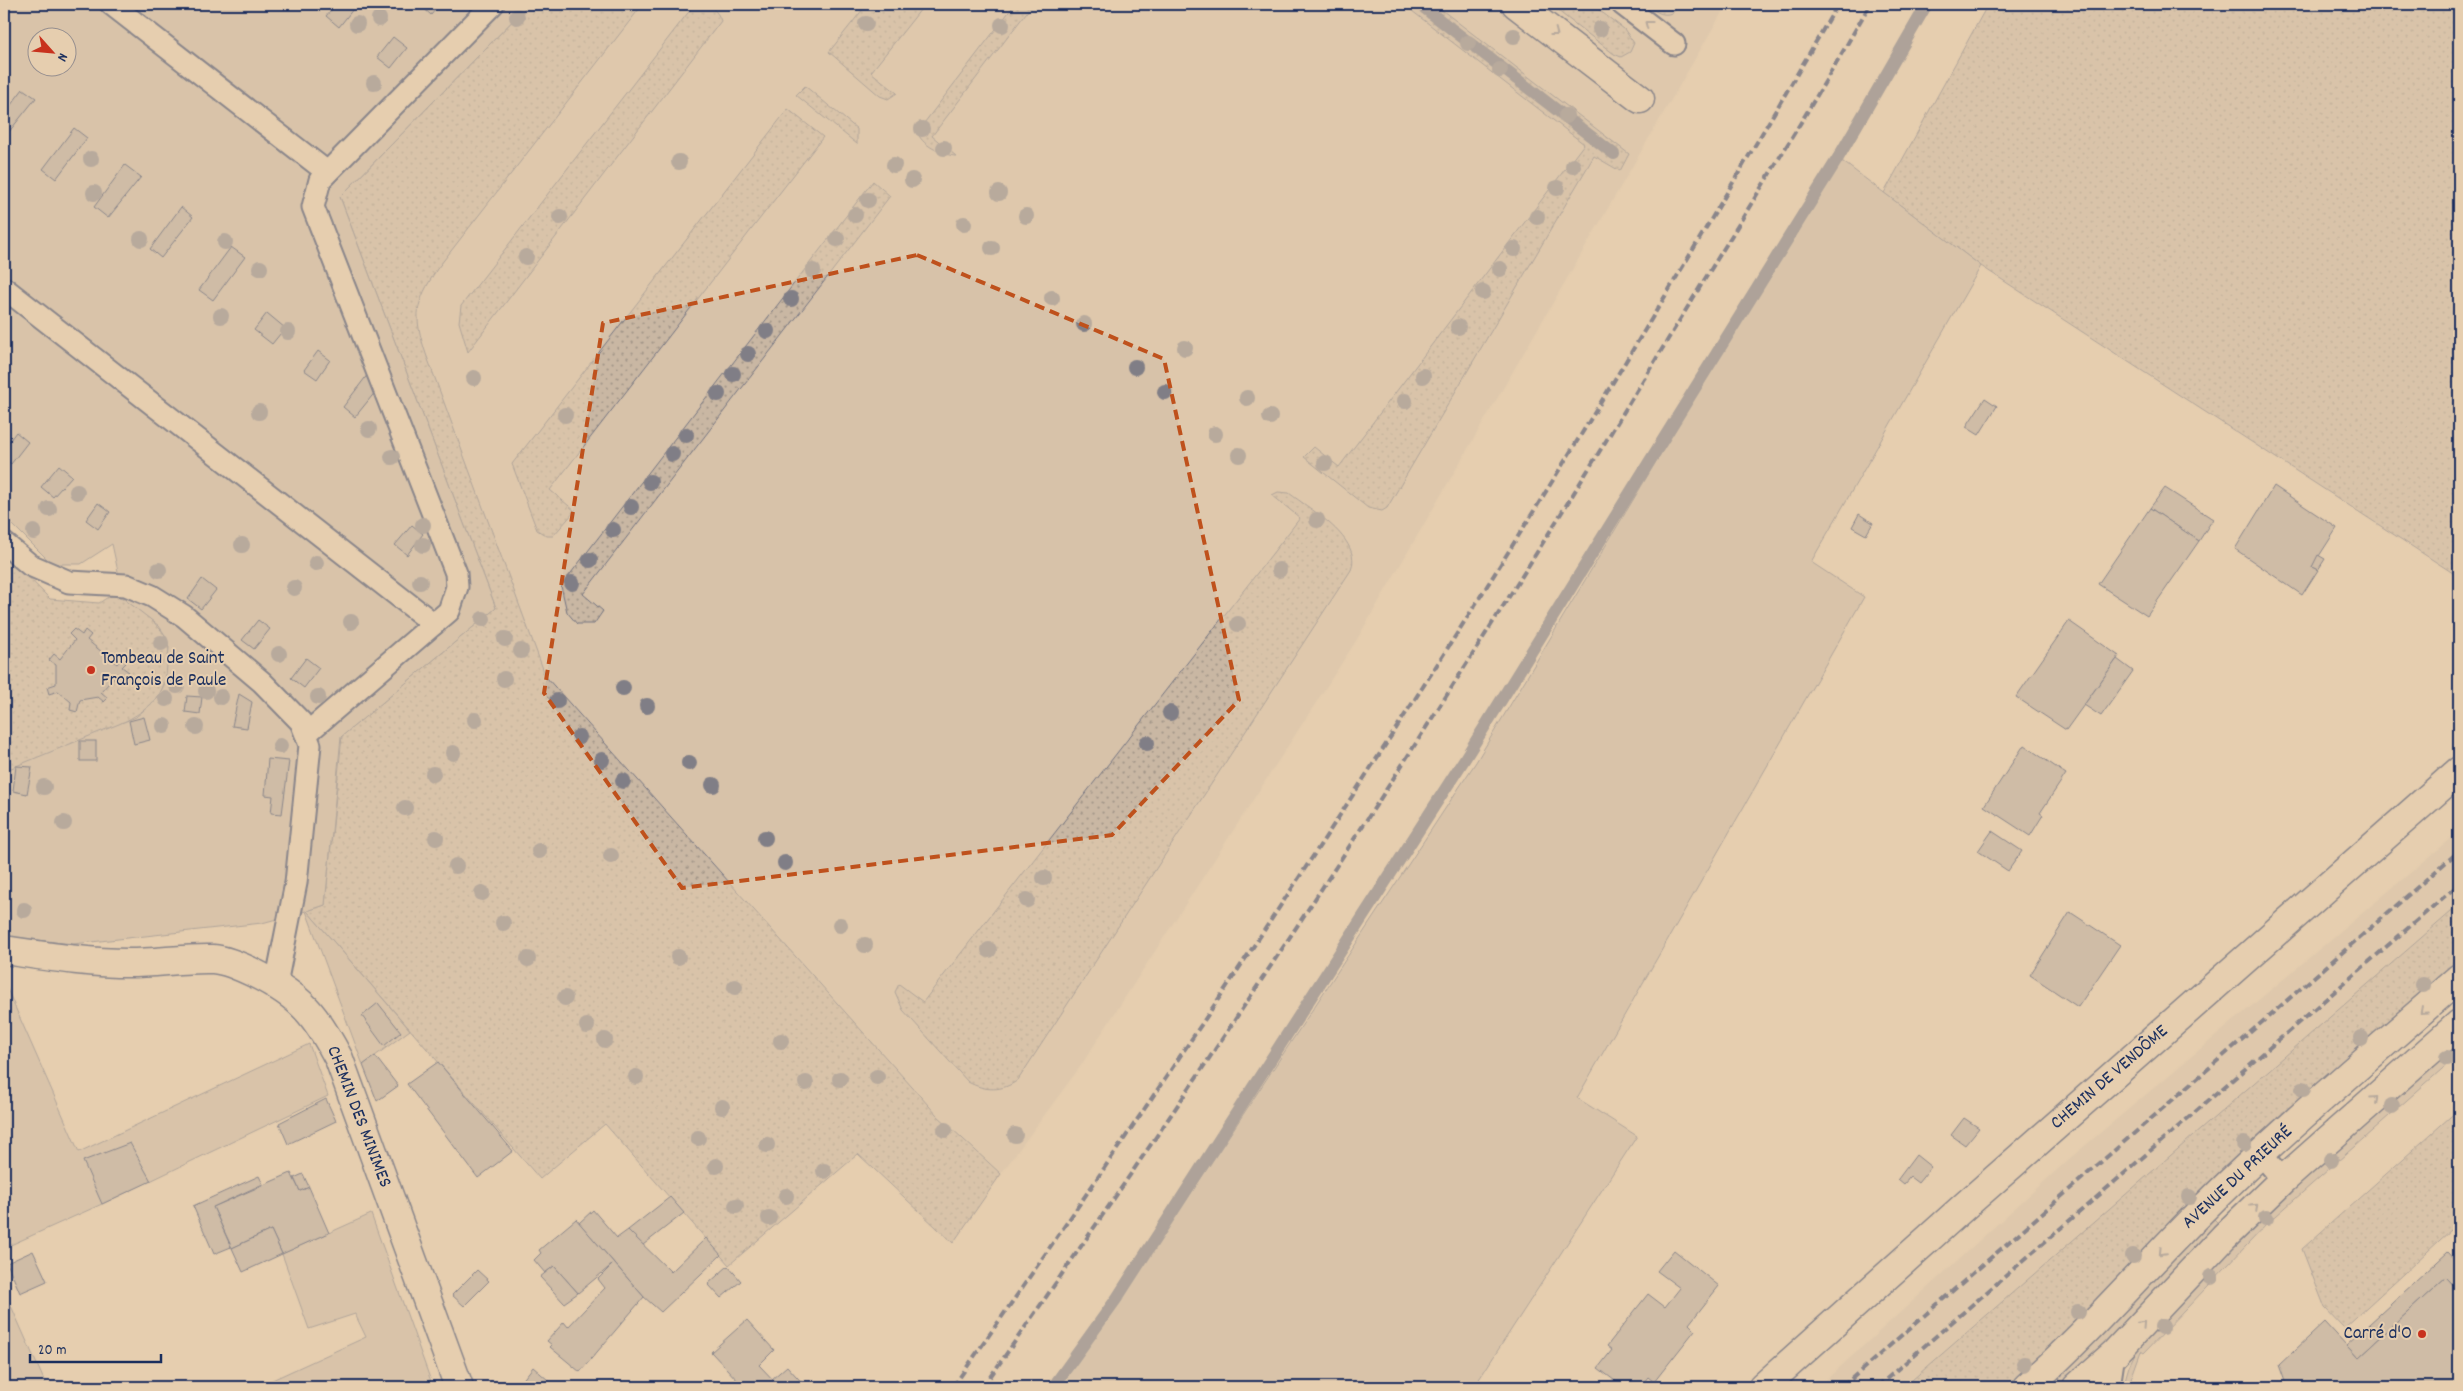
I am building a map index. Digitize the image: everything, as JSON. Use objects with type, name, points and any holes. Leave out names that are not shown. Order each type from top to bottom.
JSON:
[{"type":"street","points":[[1516,4],[1640,99]]},
{"type":"street","name":"CHEMIN DE VENDÔME","points":[[1763,1387],[1960,1210],[2459,771]]},
{"type":"street","name":"CHEMIN DES MINIMES","points":[[4,950],[82,962],[130,963],[215,959],[244,968],[276,984],[294,996],[311,1012],[323,1028],[339,1059],[459,1387]]},
{"type":"street","name":"AVENUE DU PRIEURÉ","points":[[2027,1387],[2060,1358],[2201,1211],[2261,1154],[2459,978]]},
{"type":"street","name":"AVENUE DU PRIEURÉ","points":[[2077,1387],[2114,1354],[2224,1236],[2283,1180],[2459,1024]]},
{"type":"lane","points":[[111,4],[327,172]]},
{"type":"lane","points":[[307,733],[448,611],[454,601],[457,587],[456,573],[313,207],[320,180],[327,172],[493,4]]},
{"type":"lane","points":[[1622,4],[1674,44]]},
{"type":"lane","points":[[4,288],[434,624]]},
{"type":"lane","points":[[4,543],[30,565],[69,582],[126,585],[152,596],[184,616],[262,682],[301,722],[307,733],[310,745],[296,883],[276,984]]},
{"type":"lane","points":[[2261,1154],[2283,1180]]},
{"type":"lane","points":[[2108,1387],[2114,1354]]},
{"type":"highlighted area","points":[[917,255],[1164,359],[1239,700],[1112,835],[682,888],[544,693],[603,323]]},
{"type":"shaded area","points":[[4,4],[529,4],[340,197],[496,608],[341,737],[325,905],[307,911],[410,1030],[363,1065],[306,911],[262,923],[73,944],[4,936],[4,771],[136,717],[157,699],[165,683],[169,648],[167,638],[159,626],[124,599],[112,544],[81,564],[52,564],[4,516]]},
{"type":"shaded area","points":[[529,4],[1727,4],[1356,641],[1080,1067],[1001,1174],[937,1115],[546,677],[340,197]]},
{"type":"shaded area","points":[[529,4],[643,4],[437,269],[424,292],[418,310],[419,329],[426,354],[546,677],[937,1115],[1001,1174],[953,1243],[858,1154],[729,1265],[605,1124],[540,1179],[307,911],[325,905],[342,736],[496,608],[340,197]]},
{"type":"shaded area","points":[[867,4],[925,4],[871,72],[897,93],[888,99],[880,96],[829,52]]},
{"type":"shaded area","points":[[1015,4],[1033,4],[932,136],[956,156],[945,154],[927,145],[919,136],[918,131]]},
{"type":"shaded area","points":[[1403,4],[1434,4],[1629,154],[1620,171],[1594,156],[1387,508],[1382,511],[1368,508],[1304,457],[1314,447],[1339,467],[1584,144]]},
{"type":"shaded area","points":[[1549,4],[1591,4],[1624,29],[1634,43],[1630,52],[1621,57],[1614,54]]},
{"type":"shaded area","points":[[1645,4],[1680,4],[1672,13],[1664,14],[1655,11]]},
{"type":"shaded area","points":[[1988,4],[2459,4],[2459,577],[1981,266],[1884,193]]},
{"type":"shaded area","points":[[694,5],[712,8],[721,21],[468,352],[459,322],[461,306]]},
{"type":"shaded area","points":[[805,86],[857,129],[857,144],[796,95]]},
{"type":"shaded area","points":[[788,109],[823,137],[550,490],[575,511],[553,536],[547,536],[537,530],[512,464]]},
{"type":"shaded area","points":[[1838,158],[1981,266],[1811,562],[1864,597],[1577,1098],[1637,1136],[1474,1387],[1053,1387],[1174,1219],[1476,762]]},
{"type":"shaded area","points":[[873,181],[890,196],[583,594],[603,611],[594,624],[577,624],[567,612],[561,586]]},
{"type":"shaded area","points":[[1278,492],[1289,493],[1333,526],[1349,547],[1353,558],[1351,570],[1018,1080],[1006,1087],[993,1089],[968,1082],[903,1010],[895,992],[899,984],[923,1002],[1300,518],[1272,495]]},
{"type":"shaded area","points":[[4,552],[50,599],[99,603],[107,598],[116,596],[128,602],[144,614],[164,634],[167,639],[169,653],[168,670],[161,692],[147,708],[110,729],[4,771]]},
{"type":"shaded area","points":[[2459,832],[2459,905],[2323,1025],[1904,1387],[1818,1387],[2069,1159]]},
{"type":"shaded area","points":[[2459,905],[2459,962],[2352,1056],[2009,1387],[1904,1387]]},
{"type":"shaded area","points":[[4,982],[79,1152],[309,1044],[328,1096],[102,1204],[4,1248]]},
{"type":"shaded area","points":[[2459,1041],[2459,1054],[2268,1223],[2144,1353],[2141,1351],[2128,1387],[2123,1387],[2129,1366],[2139,1345],[2262,1217]]},
{"type":"shaded area","points":[[2459,1109],[2459,1237],[2451,1230],[2344,1328],[2325,1308],[2302,1249]]},
{"type":"shaded area","points":[[371,1214],[433,1387],[257,1387],[366,1337],[355,1314],[309,1329],[282,1254]]},
{"type":"shaded area","points":[[2212,1217],[2219,1224],[2099,1352],[2063,1387],[2044,1387]]},
{"type":"shaded area","points":[[4,1290],[8,1299],[47,1387],[4,1387]]},
{"type":"building","points":[[336,4],[357,4],[339,27],[326,16]]},
{"type":"building","points":[[419,4],[440,4],[431,15]]},
{"type":"building","points":[[393,37],[407,48],[391,68],[377,57]]},
{"type":"building","points":[[23,89],[36,98],[4,138],[4,114]]},
{"type":"building","points":[[74,128],[87,138],[56,179],[43,169]]},
{"type":"building","points":[[125,165],[141,177],[108,218],[94,207]]},
{"type":"building","points":[[181,207],[193,217],[161,258],[150,249]]},
{"type":"building","points":[[231,247],[245,257],[213,300],[199,290]]},
{"type":"building","points":[[267,313],[285,328],[272,344],[254,330]]},
{"type":"building","points":[[318,351],[330,360],[317,379],[304,370]]},
{"type":"building","points":[[368,374],[376,391],[355,417],[343,407]]},
{"type":"building","points":[[1985,398],[1997,406],[1979,435],[1966,427]]},
{"type":"building","points":[[16,432],[28,442],[11,464],[4,458],[4,448]]},
{"type":"building","points":[[59,465],[72,476],[53,497],[41,487]]},
{"type":"building","points":[[2274,486],[2337,528],[2312,567],[2318,570],[2302,595],[2235,549]]},
{"type":"building","points":[[2165,488],[2213,519],[2199,541],[2150,508]]},
{"type":"building","points":[[98,503],[110,512],[98,529],[86,520]]},
{"type":"building","points":[[2150,508],[2199,541],[2147,616],[2098,584]]},
{"type":"building","points":[[1859,514],[1873,523],[1866,535],[1852,527]]},
{"type":"building","points":[[412,525],[423,534],[407,555],[395,545]]},
{"type":"building","points":[[2318,555],[2325,559],[2318,570],[2312,567]]},
{"type":"building","points":[[202,579],[216,590],[201,609],[188,599]]},
{"type":"building","points":[[258,620],[270,629],[254,649],[242,640]]},
{"type":"building","points":[[2069,621],[2119,656],[2066,730],[2016,697]]},
{"type":"building","name":"Tombeau de Saint François de Paule","points":[[74,629],[82,635],[85,630],[91,635],[87,640],[117,664],[121,658],[126,663],[122,667],[129,672],[124,678],[118,673],[101,692],[108,698],[104,702],[98,697],[80,700],[77,712],[70,710],[71,702],[58,691],[49,694],[47,687],[56,684],[56,665],[49,660],[54,654],[60,659],[75,640],[69,634]]},
{"type":"building","points":[[306,658],[319,668],[304,688],[291,678]]},
{"type":"building","points":[[2117,659],[2133,671],[2101,716],[2084,705]]},
{"type":"building","points":[[239,694],[252,702],[247,728],[232,726]]},
{"type":"building","points":[[187,696],[202,697],[200,714],[185,712]]},
{"type":"building","points":[[144,717],[150,740],[134,744],[129,721]]},
{"type":"building","points":[[80,741],[96,741],[96,761],[80,761]]},
{"type":"building","points":[[2024,745],[2066,774],[2040,813],[2043,815],[2030,836],[1984,806]]},
{"type":"building","points":[[268,759],[289,761],[282,814],[271,813],[273,796],[265,795]]},
{"type":"building","points":[[16,766],[32,767],[27,794],[13,791]]},
{"type":"building","points":[[1992,831],[2022,851],[2008,871],[1978,851]]},
{"type":"building","points":[[2070,912],[2120,945],[2078,1007],[2030,975]]},
{"type":"building","points":[[378,1003],[401,1032],[384,1046],[362,1016]]},
{"type":"building","points":[[375,1056],[398,1086],[377,1101],[363,1065]]},
{"type":"building","points":[[438,1062],[513,1151],[478,1178],[407,1084]]},
{"type":"building","points":[[326,1099],[336,1121],[288,1144],[279,1123]]},
{"type":"building","points":[[1964,1118],[1979,1128],[1965,1145],[1951,1135]]},
{"type":"building","points":[[130,1143],[151,1181],[102,1204],[83,1161]]},
{"type":"building","points":[[1916,1155],[1931,1167],[1918,1183],[1910,1177],[1904,1184],[1898,1179]]},
{"type":"building","points":[[291,1173],[300,1191],[309,1187],[329,1233],[282,1254],[271,1230],[232,1248],[213,1207]]},
{"type":"building","points":[[303,1174],[309,1187],[300,1191],[294,1178]]},
{"type":"building","points":[[259,1176],[263,1184],[213,1207],[231,1247],[214,1254],[193,1206]]},
{"type":"building","points":[[670,1197],[684,1213],[643,1245],[628,1230]]},
{"type":"building","points":[[593,1210],[617,1238],[628,1230],[671,1272],[706,1238],[721,1255],[661,1312],[644,1297],[579,1223]]},
{"type":"building","points":[[576,1219],[614,1263],[578,1293],[554,1266],[545,1273],[534,1260],[541,1253],[539,1250]]},
{"type":"building","points":[[271,1230],[282,1254],[243,1272],[232,1248]]},
{"type":"building","points":[[1674,1250],[1719,1286],[1689,1324],[1695,1330],[1654,1382],[1648,1377],[1640,1387],[1623,1387],[1598,1368],[1612,1350],[1607,1346],[1648,1294],[1665,1307],[1680,1288],[1657,1271]]},
{"type":"building","points":[[33,1251],[47,1281],[20,1293],[7,1263]]},
{"type":"building","points":[[2448,1252],[2459,1264],[2459,1291],[2446,1277],[2358,1358],[2346,1345]]},
{"type":"building","points":[[614,1263],[644,1297],[580,1372],[550,1347],[552,1345],[547,1341],[564,1322],[568,1327],[605,1288],[598,1279]]},
{"type":"building","points":[[554,1266],[578,1293],[564,1303],[540,1277]]},
{"type":"building","points":[[728,1266],[741,1281],[721,1298],[708,1284]]},
{"type":"building","points":[[477,1270],[489,1281],[464,1306],[452,1295]]},
{"type":"building","name":"Carré d'O","points":[[2446,1277],[2459,1291],[2459,1387],[2287,1387],[2279,1365],[2325,1322],[2358,1358]]},
{"type":"building","points":[[747,1320],[774,1350],[759,1365],[780,1387],[734,1387],[739,1382],[711,1352]]},
{"type":"building","points":[[787,1366],[806,1387],[780,1387],[772,1379]]},
{"type":"building","points":[[533,1367],[548,1380],[542,1387],[526,1387],[521,1382]]},
{"type":"waterway","points":[[1419,4],[1614,154]]},
{"type":"waterway","points":[[1053,1387],[1117,1298],[1464,760],[1838,158],[1927,4]]},
{"type":"railway","points":[[953,1387],[1200,1026],[1440,660],[1642,334],[1838,4]]},
{"type":"railway","points":[[983,1387],[1162,1129],[1336,868],[1421,736],[1588,470],[1797,129],[1870,4]]},
{"type":"railway","points":[[1842,1387],[2459,851]]},
{"type":"railway","points":[[1877,1387],[2459,884]]},
{"type":"place","name":"Tombeau de Saint François de Paule","points":[[91,670]]},
{"type":"place","name":"Carré d'O","points":[[2422,1334]]}]
